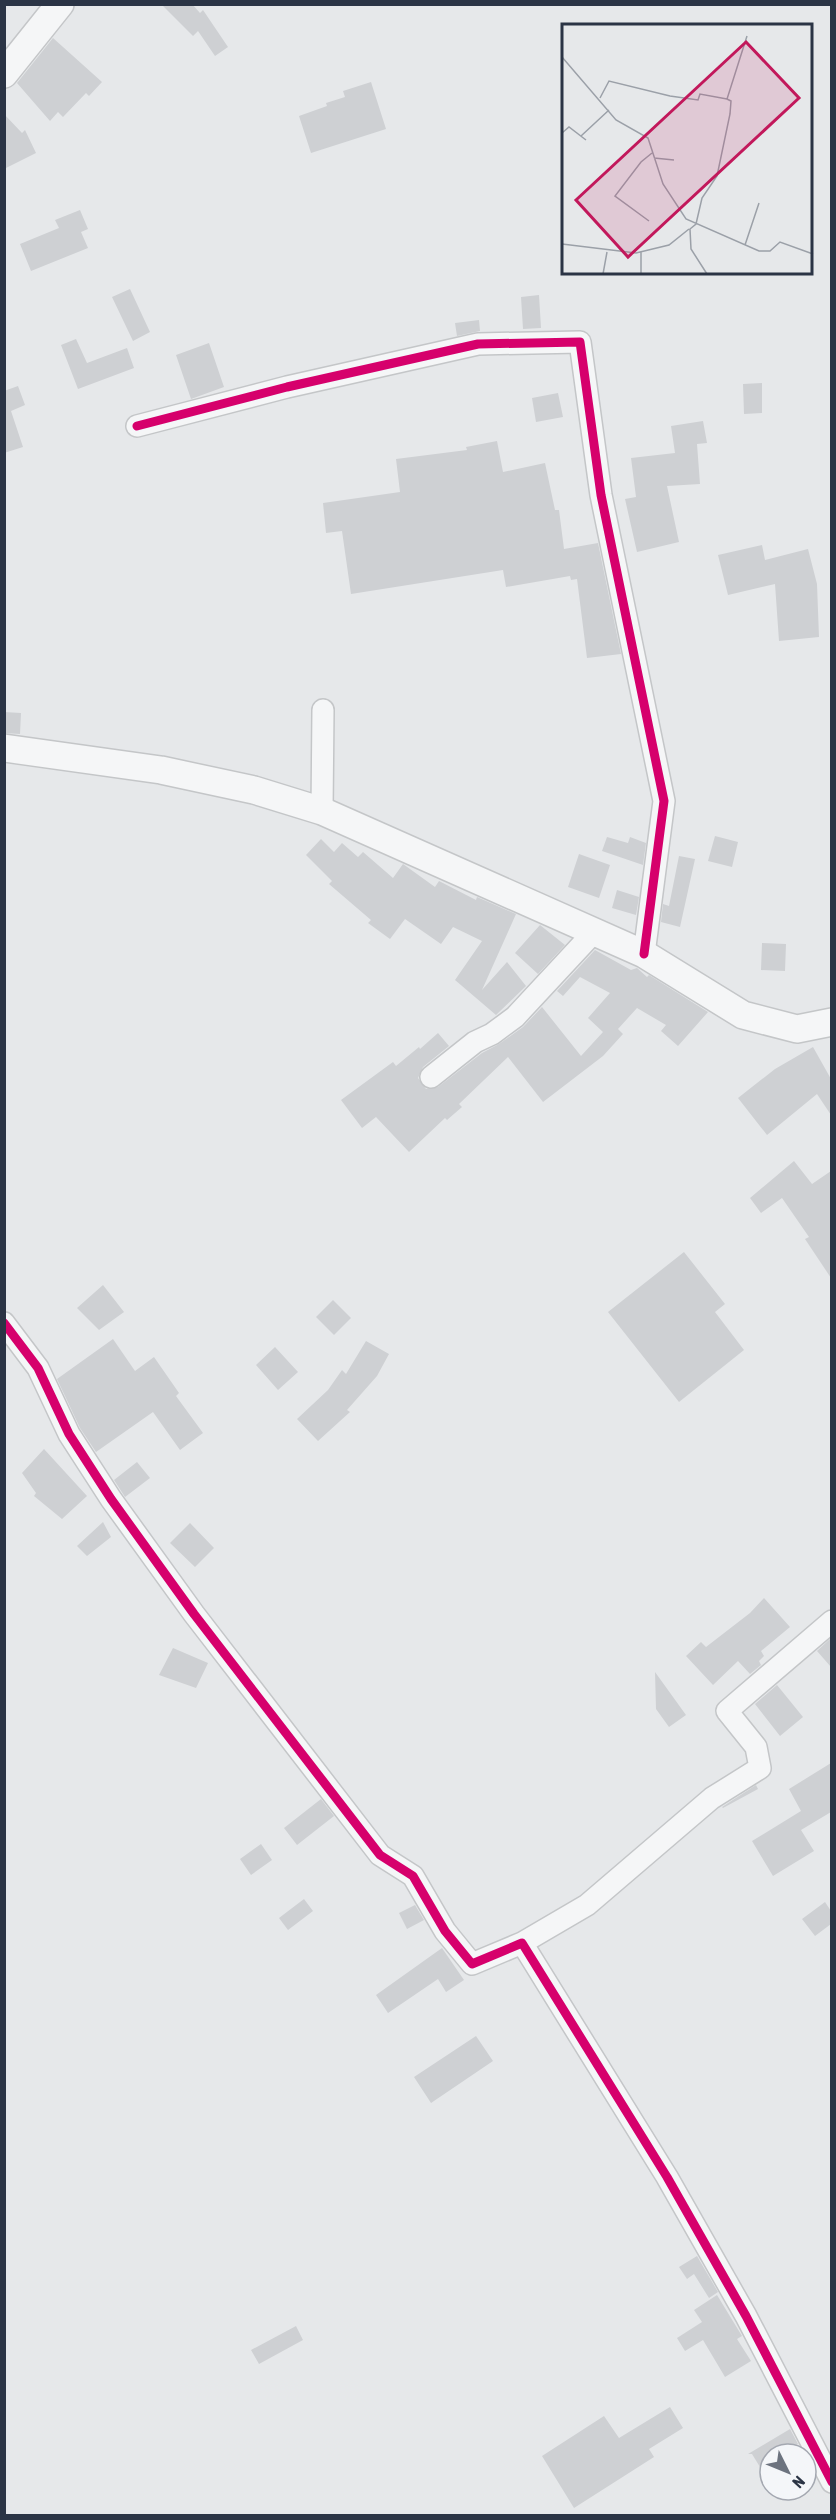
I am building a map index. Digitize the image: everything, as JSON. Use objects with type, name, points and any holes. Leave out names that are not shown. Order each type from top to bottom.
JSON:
[{"type":"street","points":[[4,74],[60,4]]},
{"type":"street","points":[[137,426],[287,387],[478,344],[580,342],[601,495],[664,801],[644,954]]},
{"type":"street","points":[[322,811],[323,710]]},
{"type":"street","points":[[4,748],[160,770],[254,790],[322,811],[644,954],[743,1016],[797,1029],[831,1022]]},
{"type":"street","points":[[431,1077],[475,1042],[492,1034],[515,1017],[594,932]]},
{"type":"street","points":[[4,1323],[38,1368],[69,1434],[111,1498],[194,1614],[380,1855],[413,1876],[445,1931],[472,1964],[522,1943],[587,1905],[712,1798],[760,1768],[756,1748],[727,1711],[831,1621]]},
{"type":"street","points":[[522,1943],[667,2177],[746,2316],[831,2482]]},
{"type":"building","points":[[161,4],[192,4],[200,13],[203,10],[228,47],[215,56],[198,31],[193,36]]},
{"type":"building","points":[[53,38],[102,82],[89,96],[86,93],[63,117],[58,112],[50,121],[17,83]]},
{"type":"building","points":[[371,82],[386,129],[311,153],[299,116],[345,97],[343,91]]},
{"type":"building","points":[[4,114],[22,133],[25,130],[36,153],[4,169]]},
{"type":"building","points":[[80,210],[88,229],[81,232],[88,248],[31,271],[20,244],[59,228],[55,220]]},
{"type":"building","points":[[130,289],[150,332],[133,341],[112,297]]},
{"type":"building","points":[[539,295],[541,328],[523,329],[521,297]]},
{"type":"building","points":[[479,320],[480,331],[457,336],[455,323]]},
{"type":"building","points":[[76,339],[87,363],[127,348],[134,368],[78,389],[61,345]]},
{"type":"building","points":[[209,343],[224,387],[191,399],[176,355]]},
{"type":"building","points":[[762,383],[762,413],[744,414],[743,384]]},
{"type":"building","points":[[18,386],[25,405],[11,411],[23,447],[4,453],[4,391]]},
{"type":"building","points":[[558,393],[563,417],[536,422],[532,398]]},
{"type":"building","points":[[703,421],[707,443],[697,444],[700,484],[667,486],[679,542],[637,552],[625,499],[636,497],[631,458],[675,453],[671,426]]},
{"type":"building","points":[[497,441],[503,472],[545,463],[555,510],[559,510],[564,549],[598,543],[621,654],[587,658],[577,579],[571,580],[570,576],[506,587],[503,570],[351,594],[342,531],[326,533],[323,503],[400,492],[396,459],[467,450],[466,447]]},
{"type":"building","points":[[762,545],[765,560],[808,549],[817,584],[819,637],[779,641],[775,584],[728,595],[718,555]]},
{"type":"building","points":[[4,712],[21,713],[20,734],[4,733]]},
{"type":"building","points":[[715,836],[738,842],[732,867],[708,861]]},
{"type":"building","points":[[607,837],[628,843],[630,837],[646,843],[643,865],[602,851]]},
{"type":"building","points":[[321,839],[334,852],[342,843],[358,857],[363,852],[393,878],[403,864],[435,887],[439,881],[476,900],[477,897],[516,914],[482,990],[507,962],[526,986],[496,1015],[455,980],[482,941],[453,927],[441,944],[405,919],[390,939],[368,923],[371,920],[329,884],[332,881],[306,855]]},
{"type":"building","points":[[579,854],[610,865],[599,898],[568,887]]},
{"type":"building","points":[[679,856],[695,859],[680,927],[661,922],[663,904],[669,906]]},
{"type":"building","points":[[617,890],[639,897],[636,915],[612,908]]},
{"type":"building","points":[[540,925],[565,945],[538,974],[515,953]]},
{"type":"building","points":[[762,943],[786,944],[785,971],[761,970]]},
{"type":"building","points":[[595,950],[631,970],[637,968],[647,977],[649,975],[708,1012],[678,1046],[661,1031],[666,1025],[637,1008],[618,1029],[623,1034],[603,1056],[543,1102],[508,1057],[459,1104],[462,1107],[447,1120],[445,1118],[409,1152],[376,1117],[362,1128],[341,1100],[393,1062],[396,1066],[438,1033],[449,1046],[423,1067],[418,1078],[426,1089],[438,1087],[482,1053],[523,1027],[542,1007],[581,1056],[603,1032],[588,1018],[610,993],[580,977],[563,996],[557,991]]},
{"type":"building","points":[[813,1047],[831,1079],[831,1115],[817,1094],[767,1135],[738,1098],[775,1069]]},
{"type":"building","points":[[794,1161],[812,1184],[831,1171],[831,1278],[805,1239],[809,1237],[782,1198],[761,1213],[750,1198]]},
{"type":"building","points":[[684,1252],[725,1304],[715,1312],[744,1350],[679,1402],[608,1312]]},
{"type":"building","points":[[103,1285],[124,1312],[99,1330],[77,1308]]},
{"type":"building","points":[[333,1300],[351,1318],[334,1335],[316,1317]]},
{"type":"building","points":[[113,1339],[135,1371],[154,1357],[179,1393],[176,1396],[203,1433],[180,1450],[153,1412],[96,1452],[80,1428],[57,1379]]},
{"type":"building","points":[[366,1341],[389,1354],[377,1376],[347,1410],[350,1412],[318,1441],[297,1419],[328,1390],[342,1370],[346,1374]]},
{"type":"building","points":[[275,1347],[298,1372],[278,1390],[256,1365]]},
{"type":"building","points":[[44,1449],[87,1496],[62,1519],[34,1496],[36,1493],[22,1473]]},
{"type":"building","points":[[137,1462],[150,1478],[125,1497],[114,1480]]},
{"type":"building","points":[[103,1522],[111,1537],[87,1556],[77,1546]]},
{"type":"building","points":[[190,1523],[214,1548],[195,1567],[170,1543]]},
{"type":"building","points":[[764,1598],[790,1627],[761,1651],[764,1656],[759,1661],[761,1665],[750,1674],[738,1661],[713,1685],[686,1656],[701,1642],[706,1647],[750,1613]]},
{"type":"building","points":[[831,1638],[831,1667],[817,1651]]},
{"type":"building","points":[[173,1648],[208,1663],[196,1688],[159,1675]]},
{"type":"building","points":[[655,1672],[686,1715],[669,1727],[656,1709]]},
{"type":"building","points":[[777,1685],[803,1717],[780,1736],[755,1704]]},
{"type":"building","points":[[831,1763],[831,1812],[801,1830],[814,1851],[773,1876],[752,1841],[801,1811],[789,1789]]},
{"type":"building","points":[[756,1785],[758,1789],[722,1807]]},
{"type":"building","points":[[321,1799],[334,1816],[297,1845],[284,1828]]},
{"type":"building","points":[[261,1844],[272,1860],[251,1875],[240,1859]]},
{"type":"building","points":[[304,1899],[313,1911],[288,1930],[279,1918]]},
{"type":"building","points":[[825,1902],[831,1911],[831,1924],[815,1936],[802,1919]]},
{"type":"building","points":[[415,1905],[424,1920],[407,1929],[399,1913]]},
{"type":"building","points":[[442,1948],[464,1980],[446,1992],[438,1979],[388,2013],[376,1995]]},
{"type":"building","points":[[476,2036],[493,2061],[431,2103],[414,2077]]},
{"type":"building","points":[[697,2256],[718,2292],[709,2298],[694,2274],[687,2279],[679,2267]]},
{"type":"building","points":[[717,2295],[742,2336],[737,2339],[751,2361],[725,2377],[703,2340],[685,2351],[677,2338],[702,2322],[694,2310]]},
{"type":"building","points":[[296,2326],[303,2340],[259,2364],[251,2350]]},
{"type":"building","points":[[670,2407],[683,2428],[649,2449],[654,2457],[574,2508],[542,2456],[604,2416],[619,2438]]},
{"type":"building","points":[[790,2429],[797,2442],[768,2442]]},
{"type":"building","points":[[758,2448],[758,2464],[752,2454],[748,2454]]},
{"type":"cycle path","points":[[137,426],[287,387],[478,344],[580,342],[601,495],[664,801],[644,954]]},
{"type":"cycle path","points":[[4,1323],[38,1368],[69,1434],[111,1499],[194,1614],[380,1855],[413,1876],[445,1931],[472,1964],[522,1943],[667,2177],[746,2316],[832,2482]]}]
